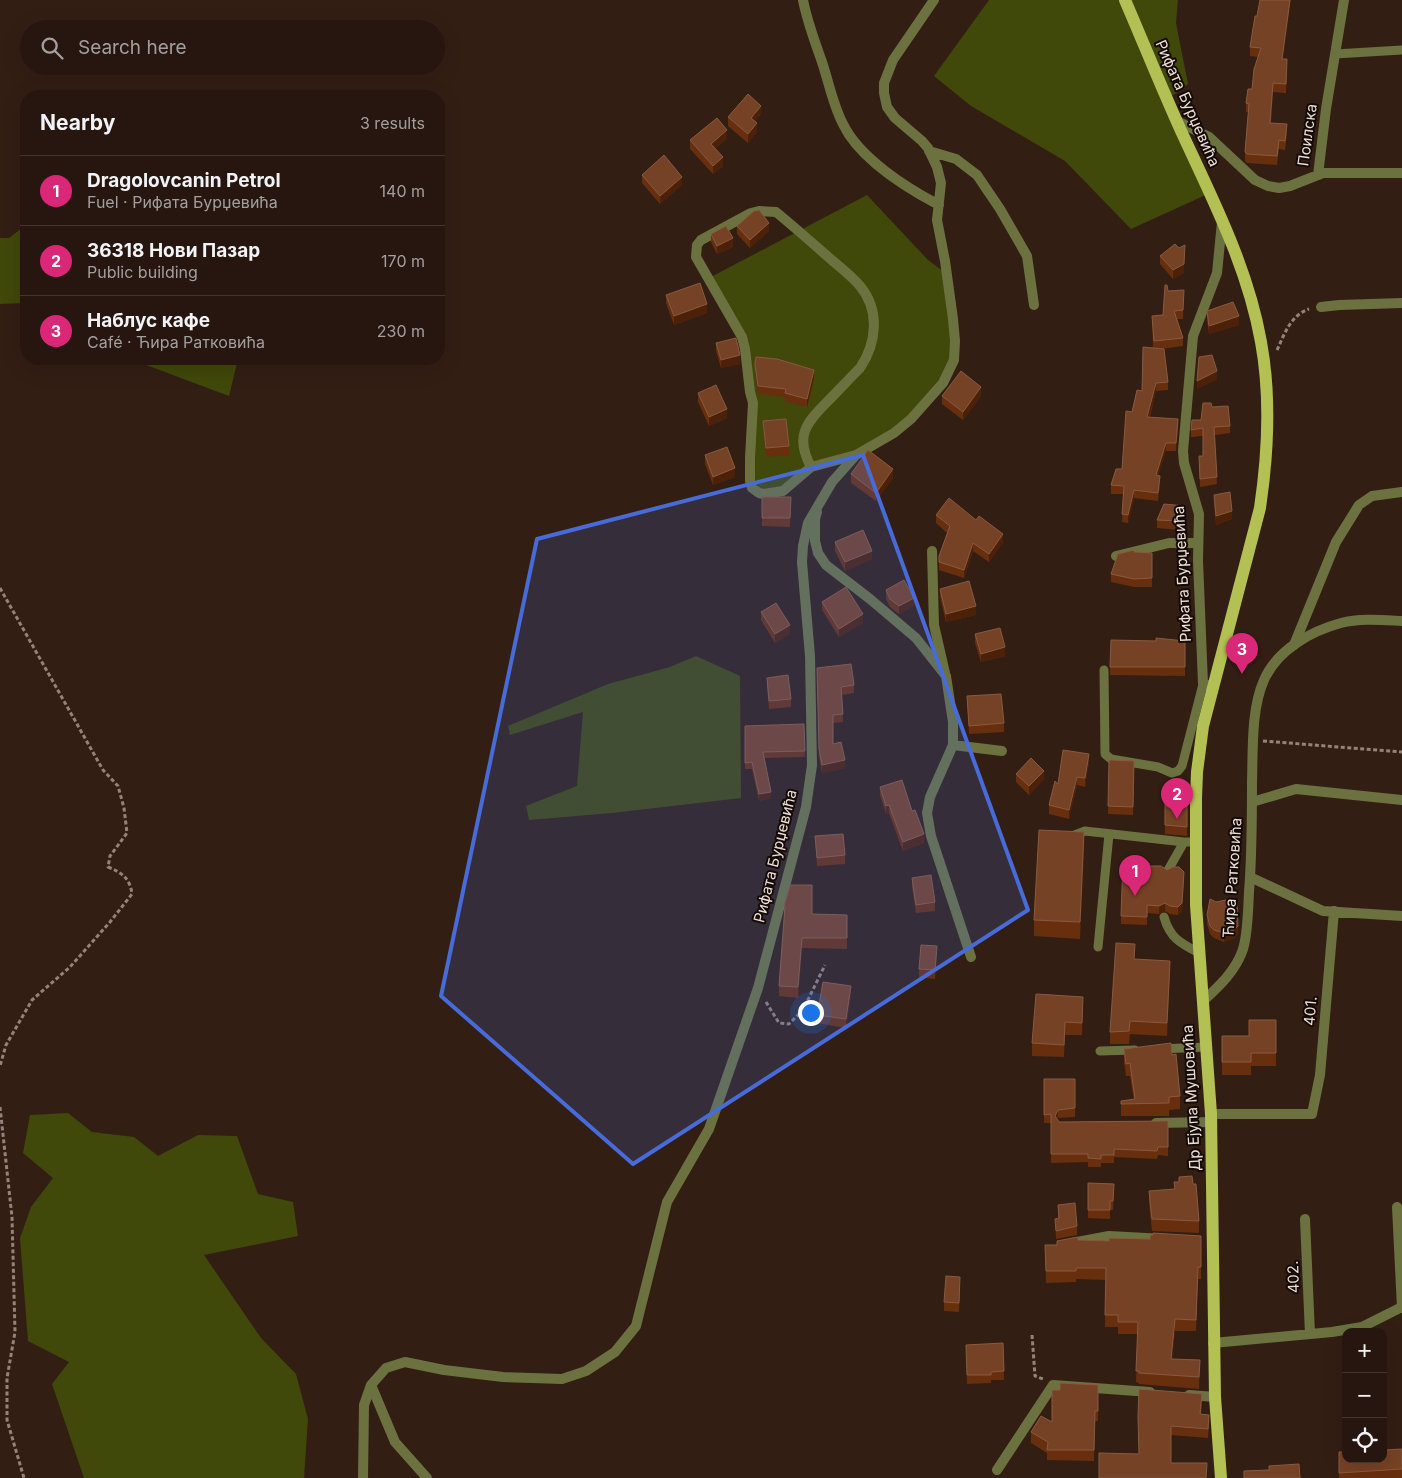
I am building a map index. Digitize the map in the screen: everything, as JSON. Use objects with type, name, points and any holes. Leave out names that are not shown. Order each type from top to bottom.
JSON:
[{"type":"main road","name":"Рифата Бурџевића","points":[[1125,0],[1238,258],[1260,334],[1265,366],[1267,422],[1260,508],[1208,685],[1200,751],[1190,842],[1199,953]]},
{"type":"main road","name":"Др Ејупа Мушовића","points":[[1199,953],[1211,1118],[1208,1241],[1215,1397],[1221,1478]]},
{"type":"street","points":[[803,0],[836,108],[844,126],[860,148],[872,160],[919,195],[939,205]]},
{"type":"street","name":"Рифата Бурџевића","points":[[810,467],[804,455],[803,447],[803,438],[807,424],[860,368],[870,351],[874,320],[865,293],[853,279],[776,212],[759,211],[751,213],[701,240],[697,245],[696,257],[742,338],[745,349],[753,403],[750,458],[750,481],[752,488],[764,494],[783,491],[810,467],[856,455],[894,434],[911,419],[943,383],[954,360],[955,341],[945,260],[937,220],[941,183],[937,167],[922,141],[895,118],[887,107],[884,84],[893,60],[934,0]]},
{"type":"street","name":"Поилска","points":[[1177,120],[1209,137],[1255,180],[1268,186],[1279,188],[1290,186],[1318,175],[1334,54],[1344,0]]},
{"type":"street","points":[[929,151],[956,159],[977,175],[1027,256],[1034,305]]},
{"type":"street","points":[[1318,175],[1329,173],[1402,173]]},
{"type":"street","name":"Рифата Бурџевића","points":[[1208,685],[1197,506],[1184,463],[1185,427],[1193,336],[1216,273],[1222,219]]},
{"type":"street","points":[[1321,307],[1402,303]]},
{"type":"street","name":"Рифата Бурџевића","points":[[371,1385],[386,1368],[405,1362],[444,1370],[503,1377],[562,1379],[586,1371],[615,1352],[636,1326],[667,1202],[709,1129],[758,988],[806,807],[812,765],[810,656],[802,554],[808,523],[832,482],[856,455]]},
{"type":"street","name":"Ћира Ратковића","points":[[1294,644],[1336,542],[1359,505],[1372,496],[1402,492]]},
{"type":"street","name":"Рифата Бурџевића","points":[[821,501],[815,519],[815,541],[818,553],[826,564],[870,598],[916,638],[946,676],[953,722],[953,745],[930,797],[927,813],[931,836],[971,957]]},
{"type":"street","points":[[1116,556],[1169,543],[1198,543]]},
{"type":"street","points":[[932,551],[934,625],[946,676]]},
{"type":"street","name":"Ћира Ратковића","points":[[1202,1002],[1232,972],[1242,951],[1250,877],[1253,741],[1258,700],[1264,679],[1280,658],[1294,644],[1323,629],[1343,622],[1402,620]]},
{"type":"street","points":[[953,745],[1002,751]]},
{"type":"street","points":[[1252,802],[1296,789],[1402,800]]},
{"type":"street","points":[[1250,877],[1323,911],[1402,916]]},
{"type":"street","name":"401.","points":[[1211,1118],[1312,1114],[1320,1075],[1334,911]]},
{"type":"street","points":[[1144,1123],[1211,1118]]},
{"type":"street","points":[[1214,1343],[1362,1327],[1402,1307],[1397,1207]]},
{"type":"street","name":"402.","points":[[1305,1219],[1310,1334]]},
{"type":"street","points":[[1059,1246],[1091,1238],[1109,1236],[1175,1240]]},
{"type":"street","points":[[363,1478],[364,1405],[371,1385]]},
{"type":"street","points":[[371,1385],[395,1442],[427,1478]]},
{"type":"street","points":[[997,1470],[1054,1385],[1158,1393]]},
{"type":"street","points":[[1177,1394],[1215,1397]]},
{"type":"lane","points":[[1334,54],[1402,50]]},
{"type":"lane","points":[[1104,670],[1105,754],[1111,759],[1158,768],[1172,773],[1178,771],[1182,766],[1208,685]]},
{"type":"lane","points":[[1059,835],[1075,836],[1085,831],[1190,842]]},
{"type":"lane","points":[[1098,947],[1108,834]]},
{"type":"lane","points":[[1167,872],[1171,862],[1190,842]]},
{"type":"lane","points":[[1164,917],[1171,934],[1183,944],[1199,953]]},
{"type":"lane","points":[[1100,1051],[1206,1048]]},
{"type":"path","points":[[1265,366],[1274,356],[1290,323],[1295,317],[1302,312],[1321,307]]},
{"type":"path","points":[[0,588],[103,770],[118,786],[124,808],[127,832],[110,856],[108,867],[118,871],[131,883],[132,894],[70,967],[32,1000],[6,1045],[0,1066]]},
{"type":"path","points":[[1253,741],[1402,752]]},
{"type":"path","points":[[758,988],[779,1023],[789,1024],[804,1010],[825,964]]},
{"type":"path","points":[[0,1107],[12,1217],[15,1332],[7,1378],[8,1420],[24,1478]]},
{"type":"path","points":[[1032,1335],[1035,1376],[1054,1385]]},
{"type":"highlighted area","points":[[863,455],[1028,910],[633,1164],[441,996],[537,539]]},
{"type":"green space","points":[[989,0],[1178,0],[1176,23],[1188,84],[1168,99],[1210,193],[1131,229],[1065,161],[971,106],[934,76]]},
{"type":"green space","points":[[867,195],[928,260],[947,274],[954,360],[922,407],[856,455],[811,467],[783,491],[752,488],[753,403],[745,349],[709,278]]},
{"type":"green space","points":[[20,230],[20,303],[0,304],[0,238],[9,238]]},
{"type":"green space","points":[[146,365],[237,365],[229,396]]},
{"type":"green space","points":[[696,656],[740,676],[741,798],[612,813],[529,820],[526,806],[577,786],[583,712],[510,735],[508,726],[608,684],[670,667]]},
{"type":"green space","points":[[68,1113],[92,1132],[134,1137],[158,1156],[198,1135],[237,1136],[258,1194],[293,1202],[298,1236],[204,1255],[261,1338],[296,1374],[308,1419],[304,1478],[84,1478],[52,1384],[69,1362],[28,1341],[20,1238],[31,1207],[53,1178],[23,1153],[30,1115]]},
{"type":"building","points":[[1260,0],[1290,0],[1282,59],[1287,59],[1286,84],[1273,83],[1270,123],[1287,124],[1285,141],[1279,140],[1277,156],[1247,154],[1245,152],[1249,104],[1246,103],[1248,89],[1252,89],[1254,69],[1261,48],[1250,47],[1255,16],[1257,16]]},
{"type":"building","points":[[748,94],[761,106],[751,118],[757,123],[748,134],[728,117]]},
{"type":"building","points":[[717,118],[727,130],[711,144],[723,157],[713,166],[690,140]]},
{"type":"building","points":[[664,155],[682,177],[660,196],[642,175]]},
{"type":"building","points":[[759,210],[769,223],[750,240],[737,226],[754,211]]},
{"type":"building","points":[[726,226],[733,238],[717,246],[711,234]]},
{"type":"building","points":[[1175,244],[1179,248],[1185,245],[1184,264],[1173,270],[1160,256]]},
{"type":"building","points":[[700,283],[707,304],[674,316],[666,295]]},
{"type":"building","points":[[1165,285],[1167,285],[1168,291],[1184,290],[1183,310],[1174,311],[1183,338],[1154,341],[1152,316],[1163,315]]},
{"type":"building","points":[[1233,302],[1239,316],[1209,326],[1207,311]]},
{"type":"building","points":[[736,338],[740,355],[721,360],[716,343]]},
{"type":"building","points":[[1143,347],[1164,349],[1168,382],[1156,383],[1147,417],[1178,419],[1176,443],[1166,443],[1156,475],[1160,476],[1158,493],[1134,490],[1128,515],[1122,514],[1124,486],[1111,485],[1116,469],[1122,469],[1126,411],[1132,412],[1137,390],[1142,391]]},
{"type":"building","points":[[1212,355],[1217,371],[1197,381],[1199,357]]},
{"type":"building","points":[[756,357],[777,359],[814,370],[807,399],[785,393],[786,389],[758,386],[755,365]]},
{"type":"building","points":[[961,371],[981,387],[963,412],[942,396]]},
{"type":"building","points":[[716,385],[727,409],[709,417],[698,393]]},
{"type":"building","points":[[1203,403],[1211,403],[1212,407],[1228,406],[1230,426],[1214,427],[1217,477],[1200,479],[1199,456],[1203,456],[1203,428],[1191,430],[1192,420],[1201,420]]},
{"type":"building","points":[[786,419],[789,446],[766,448],[763,421]]},
{"type":"building","points":[[727,447],[735,468],[713,477],[705,455]]},
{"type":"building","points":[[868,450],[893,469],[876,493],[851,474]]},
{"type":"building","points":[[1230,492],[1232,511],[1216,516],[1214,495]]},
{"type":"building","points":[[762,497],[791,497],[790,518],[762,518]]},
{"type":"building","points":[[949,498],[976,520],[979,516],[1003,534],[989,554],[973,543],[964,570],[939,562],[939,556],[950,526],[936,515]]},
{"type":"building","points":[[1164,504],[1185,506],[1180,521],[1157,520]]},
{"type":"building","points":[[863,530],[872,551],[845,562],[835,542]]},
{"type":"building","points":[[1134,550],[1134,552],[1152,553],[1152,578],[1134,579],[1111,574],[1118,554]]},
{"type":"building","points":[[904,580],[914,598],[899,606],[890,599],[886,590]]},
{"type":"building","points":[[969,581],[976,606],[946,614],[940,589]]},
{"type":"building","points":[[846,587],[863,614],[839,629],[822,602]]},
{"type":"building","points":[[776,603],[790,625],[775,634],[761,612]]},
{"type":"building","points":[[1000,628],[1005,647],[981,654],[975,634]]},
{"type":"building","points":[[1156,638],[1185,641],[1185,667],[1110,667],[1111,640],[1156,641]]},
{"type":"building","points":[[851,664],[854,685],[841,687],[843,714],[833,715],[833,744],[841,742],[845,760],[822,765],[819,749],[817,668]]},
{"type":"building","points":[[788,675],[791,699],[769,701],[767,678]]},
{"type":"building","points":[[1001,694],[1004,723],[969,726],[967,696]]},
{"type":"building","points":[[804,724],[805,751],[763,752],[771,792],[759,794],[752,762],[745,763],[745,726]]},
{"type":"building","points":[[1063,750],[1089,754],[1085,778],[1077,777],[1069,810],[1049,805],[1055,781],[1058,784]]},
{"type":"building","points":[[1031,758],[1044,771],[1029,786],[1016,774]]},
{"type":"building","points":[[1109,760],[1134,761],[1133,807],[1108,806]]},
{"type":"building","points":[[902,780],[912,811],[915,810],[924,834],[903,842],[889,805],[886,806],[880,787]]},
{"type":"building","points":[[1173,787],[1187,787],[1187,827],[1165,825],[1165,796]]},
{"type":"building","points":[[1039,830],[1084,832],[1080,922],[1034,920]]},
{"type":"building","points":[[843,834],[845,855],[817,858],[815,836]]},
{"type":"building","points":[[1123,861],[1149,863],[1149,866],[1161,866],[1167,870],[1179,867],[1184,872],[1182,903],[1178,907],[1165,903],[1159,906],[1147,905],[1147,917],[1121,916]]},
{"type":"building","points":[[931,875],[935,902],[916,905],[912,878]]},
{"type":"building","points":[[790,885],[812,885],[812,914],[847,915],[847,938],[802,938],[798,987],[779,986],[784,906]]},
{"type":"building","points":[[1210,899],[1216,902],[1226,900],[1237,903],[1238,926],[1234,930],[1224,933],[1214,930],[1210,926],[1207,915]]},
{"type":"building","points":[[1116,943],[1135,944],[1134,959],[1170,961],[1167,1023],[1130,1021],[1129,1031],[1110,1032]]},
{"type":"building","points":[[921,945],[937,946],[935,970],[919,969]]},
{"type":"building","points":[[823,982],[851,986],[846,1019],[817,1015]]},
{"type":"building","points":[[1036,994],[1083,997],[1082,1023],[1065,1022],[1064,1045],[1032,1043]]},
{"type":"building","points":[[1249,1020],[1276,1020],[1276,1053],[1251,1053],[1251,1062],[1222,1062],[1222,1036],[1249,1036]]},
{"type":"building","points":[[1171,1043],[1172,1055],[1176,1054],[1180,1096],[1169,1097],[1169,1103],[1121,1104],[1121,1101],[1135,1099],[1130,1063],[1126,1064],[1124,1049]]},
{"type":"building","points":[[1044,1079],[1075,1079],[1075,1108],[1058,1110],[1055,1116],[1059,1122],[1168,1121],[1168,1147],[1158,1147],[1157,1151],[1114,1149],[1114,1155],[1101,1155],[1101,1159],[1088,1158],[1088,1154],[1051,1154],[1051,1114],[1044,1115]]},
{"type":"building","points":[[1192,1176],[1193,1184],[1196,1184],[1199,1221],[1152,1219],[1149,1191],[1175,1189],[1174,1182],[1179,1182],[1179,1177]]},
{"type":"building","points":[[1088,1183],[1114,1184],[1113,1201],[1110,1201],[1110,1210],[1088,1210]]},
{"type":"building","points":[[1075,1203],[1077,1226],[1056,1231],[1055,1219],[1059,1218],[1058,1205]]},
{"type":"building","points":[[1153,1233],[1201,1236],[1201,1267],[1198,1267],[1196,1320],[1175,1319],[1171,1359],[1200,1360],[1199,1377],[1139,1373],[1139,1371],[1136,1371],[1138,1322],[1118,1322],[1118,1315],[1105,1315],[1106,1268],[1046,1271],[1045,1245],[1057,1245],[1057,1241],[1078,1237],[1078,1240],[1109,1241],[1109,1238],[1150,1239],[1150,1235],[1153,1235]]},
{"type":"building","points":[[946,1276],[960,1277],[959,1303],[944,1302]]},
{"type":"building","points":[[1003,1343],[1004,1371],[991,1372],[991,1375],[967,1375],[966,1345]]},
{"type":"building","points":[[1060,1383],[1098,1385],[1098,1411],[1095,1411],[1094,1450],[1047,1450],[1048,1442],[1031,1432],[1041,1416],[1052,1422],[1052,1390],[1060,1390]]},
{"type":"building","points":[[1139,1389],[1202,1394],[1200,1414],[1209,1415],[1208,1429],[1171,1426],[1171,1463],[1207,1463],[1206,1478],[1099,1478],[1099,1453],[1139,1454]]},
{"type":"building","points":[[1402,1449],[1402,1469],[1339,1473],[1339,1452],[1342,1452],[1342,1463],[1387,1463],[1387,1450]]},
{"type":"building","points":[[1299,1464],[1300,1478],[1244,1478],[1244,1471],[1269,1470],[1269,1466]]},
{"type":"place","name":"Наблус кафе","points":[[1242,674]]},
{"type":"place","name":"36318 Нови Пазар","points":[[1177,819]]},
{"type":"place","name":"Dragolovcanin Petrol","points":[[1135,896]]}]
